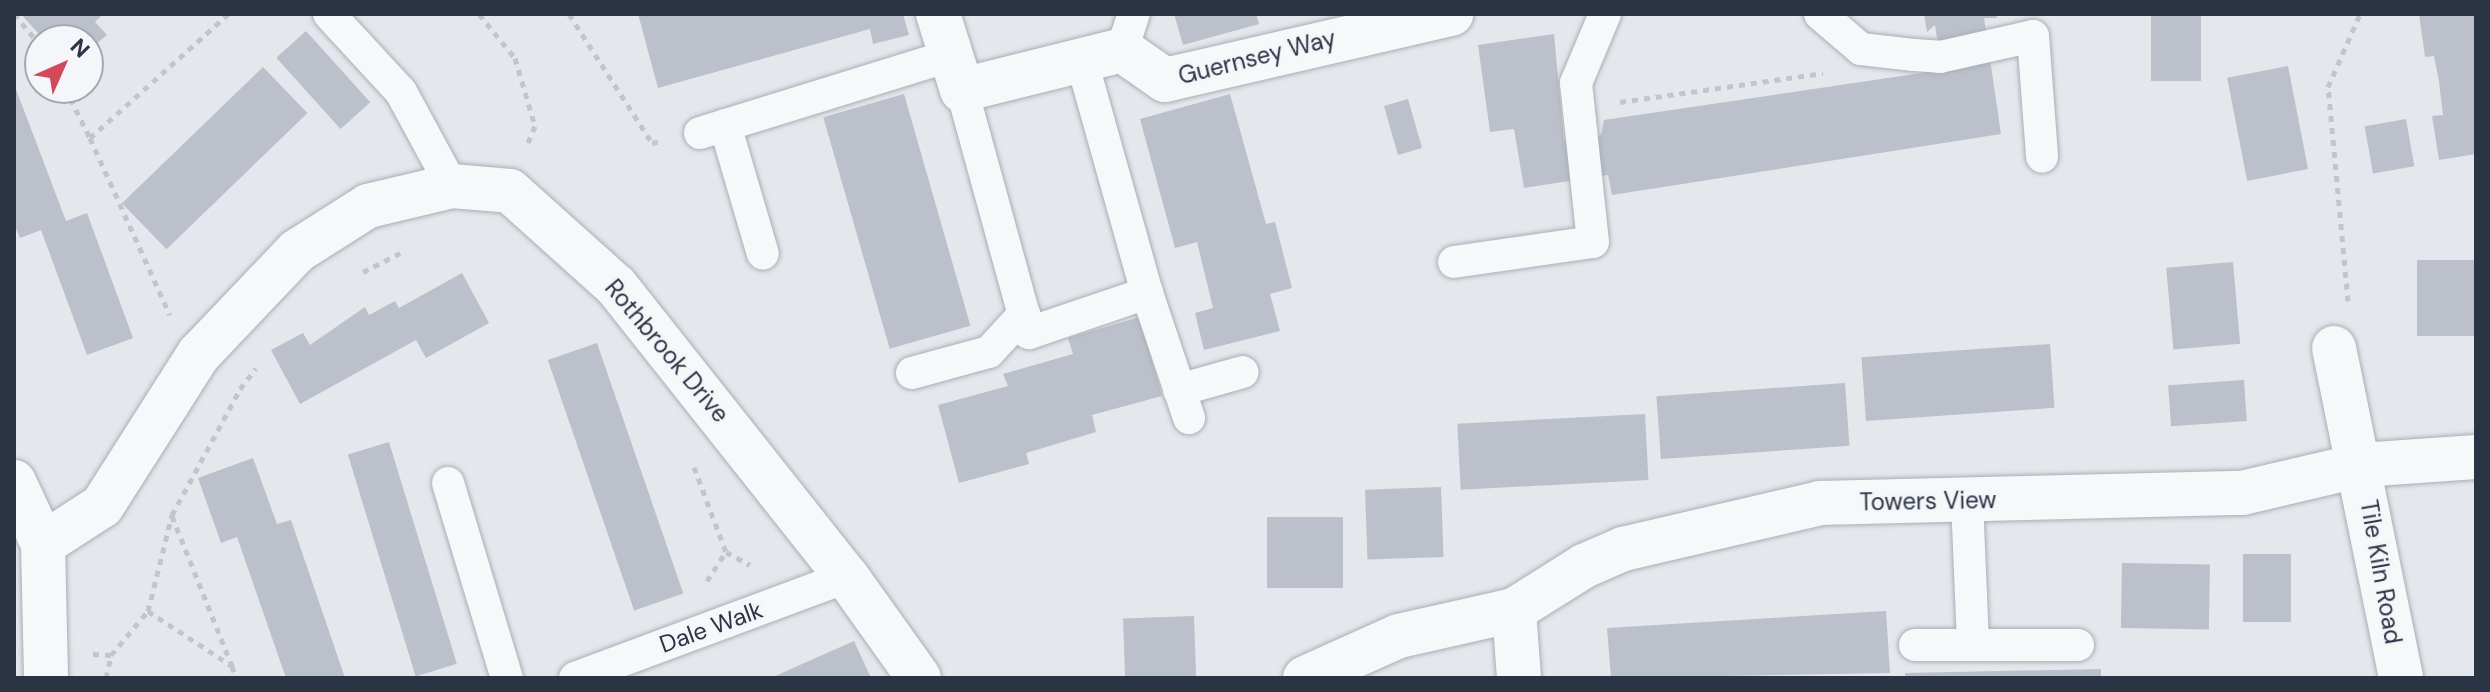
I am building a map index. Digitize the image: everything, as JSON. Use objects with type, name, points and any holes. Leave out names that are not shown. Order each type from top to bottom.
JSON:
[{"type":"street","points":[[938,14],[955,73],[1113,42]]},
{"type":"street","name":"Guernsey Way","points":[[1113,42],[1165,80],[1451,14]]},
{"type":"street","points":[[43,544],[102,506],[199,354],[297,251],[368,206],[452,186],[510,191]]},
{"type":"street","name":"Rothbrook Drive","points":[[510,191],[616,286],[847,577],[919,678]]},
{"type":"street","points":[[2334,348],[2361,465]]},
{"type":"street","name":"Towers View","points":[[1305,678],[1399,636],[1514,610],[1584,566],[1665,536],[1820,503],[2242,493],[2361,465],[2476,457]]},
{"type":"street","name":"Tile Kiln Road","points":[[2361,465],[2401,678]]},
{"type":"street","points":[[14,482],[43,544],[47,665]]},
{"type":"street","points":[[1514,610],[1519,678]]},
{"type":"lane","points":[[329,14],[401,92],[452,186]]},
{"type":"lane","points":[[1454,262],[1593,242],[1576,83],[1605,14]]},
{"type":"lane","points":[[1820,14],[1861,49],[1940,57],[2033,36],[2042,157]]},
{"type":"lane","points":[[1113,42],[1147,293],[1184,404],[1243,372]]},
{"type":"lane","points":[[763,254],[712,129],[955,73],[1029,333],[1147,293]]},
{"type":"lane","points":[[912,373],[989,352],[1024,314]]},
{"type":"lane","points":[[448,483],[507,678]]},
{"type":"lane","points":[[1967,500],[1973,643]]},
{"type":"lane","name":"Dale Walk","points":[[575,678],[847,577]]},
{"type":"lane","points":[[1915,645],[2078,645]]},
{"type":"path","points":[[73,104],[90,138],[228,14]]},
{"type":"path","points":[[479,14],[515,58],[535,126],[510,191]]},
{"type":"path","points":[[569,14],[652,143],[712,129]]},
{"type":"path","points":[[2334,348],[2350,327],[2328,87],[2360,14]]},
{"type":"path","points":[[1578,104],[1815,78],[1861,49]]},
{"type":"path","points":[[351,278],[418,245]]},
{"type":"path","points":[[692,462],[726,552],[760,571],[770,606]]},
{"type":"path","points":[[172,515],[236,678]]},
{"type":"path","points":[[106,678],[111,655],[148,611],[232,666]]},
{"type":"path","points":[[47,665],[111,655]]},
{"type":"building","points":[[21,14],[103,14],[95,22],[97,24],[30,24]]},
{"type":"building","points":[[638,14],[903,14],[909,35],[873,44],[870,29],[658,88]]},
{"type":"building","points":[[1174,14],[1256,14],[1259,24],[1183,45]]},
{"type":"building","points":[[1924,14],[1996,14],[1997,18],[1984,18],[2001,134],[1612,195],[1608,175],[1524,188],[1514,129],[1490,132],[1478,45],[1554,34],[1564,141],[1601,135],[1604,120],[1942,70],[1935,25],[1927,32]]},
{"type":"building","points":[[2151,14],[2201,14],[2201,81],[2151,81]]},
{"type":"building","points":[[2419,14],[2476,14],[2476,154],[2439,160],[2432,116],[2443,115],[2439,82],[2434,56],[2425,57]]},
{"type":"building","points":[[306,31],[370,102],[341,129],[276,58]]},
{"type":"building","points":[[2288,66],[2308,169],[2247,181],[2227,78]]},
{"type":"building","points":[[263,67],[307,113],[166,249],[122,203]]},
{"type":"building","points":[[14,84],[66,221],[87,213],[133,338],[87,355],[41,230],[20,238],[14,224]]},
{"type":"building","points":[[904,94],[970,326],[890,349],[823,117]]},
{"type":"building","points":[[1230,94],[1266,224],[1275,222],[1292,288],[1270,294],[1280,331],[1204,350],[1195,313],[1213,308],[1197,242],[1175,248],[1140,119]]},
{"type":"building","points":[[1408,99],[1422,148],[1398,155],[1384,106]]},
{"type":"building","points":[[2406,119],[2414,166],[2373,174],[2365,126]]},
{"type":"building","points":[[2417,260],[2476,260],[2476,336],[2417,336]]},
{"type":"building","points":[[2233,262],[2240,344],[2173,350],[2166,268]]},
{"type":"building","points":[[462,273],[489,323],[426,358],[416,340],[300,404],[271,350],[303,333],[310,345],[365,307],[369,315],[395,301],[399,308]]},
{"type":"building","points":[[1140,317],[1162,396],[1092,415],[1096,432],[1026,453],[1029,464],[959,483],[938,405],[1008,386],[1003,374],[1073,354],[1068,338]]},
{"type":"building","points":[[597,343],[683,594],[634,610],[548,360]]},
{"type":"building","points":[[2050,344],[2054,408],[1866,421],[1861,357]]},
{"type":"building","points":[[2244,380],[2247,421],[2171,426],[2168,385]]},
{"type":"building","points":[[1845,383],[1849,446],[1661,459],[1656,396]]},
{"type":"building","points":[[1645,414],[1648,480],[1461,490],[1457,424]]},
{"type":"building","points":[[389,442],[457,664],[416,676],[348,455]]},
{"type":"building","points":[[253,458],[277,524],[291,520],[345,678],[286,678],[237,537],[221,543],[198,478]]},
{"type":"building","points":[[1441,487],[1443,557],[1367,560],[1365,490]]},
{"type":"building","points":[[1267,517],[1343,517],[1343,588],[1267,588]]},
{"type":"building","points":[[2243,554],[2291,554],[2291,622],[2243,622]]},
{"type":"building","points":[[2122,563],[2210,565],[2209,630],[2121,628]]},
{"type":"building","points":[[1886,611],[1890,673],[1611,678],[1607,628]]},
{"type":"building","points":[[1194,616],[1196,678],[1125,678],[1123,618]]},
{"type":"building","points":[[854,641],[871,678],[771,678],[793,668]]},
{"type":"building","points":[[2101,669],[2101,678],[1905,678],[1905,673]]}]
